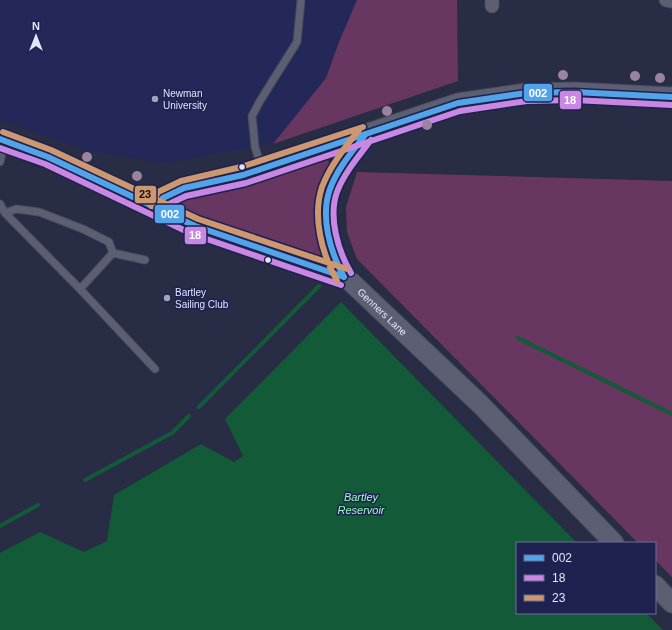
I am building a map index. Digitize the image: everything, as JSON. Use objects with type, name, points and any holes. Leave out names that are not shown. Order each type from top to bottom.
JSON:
[{"type":"street","points":[[666,0],[672,1]]},
{"type":"street","points":[[158,209],[163,198],[179,190],[243,175],[458,103],[526,93],[574,92],[672,97]]},
{"type":"street","points":[[344,277],[337,265],[331,248],[326,206],[329,193],[342,165],[365,134]]},
{"type":"street","name":"Genners Lane","points":[[3,140],[48,157],[195,226],[344,277],[480,404],[613,542]]},
{"type":"street","points":[[656,586],[672,603]]},
{"type":"lane","points":[[262,169],[255,147],[252,116],[297,42],[301,0]]},
{"type":"lane","points":[[0,162],[3,140]]},
{"type":"lane","points":[[0,204],[5,213],[155,368]]},
{"type":"lane","points":[[5,213],[16,209],[39,212],[83,229],[109,242],[113,253]]},
{"type":"lane","points":[[113,253],[145,260]]},
{"type":"lane","points":[[80,289],[113,253]]},
{"type":"shaded area","name":"Newman University","points":[[0,0],[357,0],[339,42],[326,78],[273,144],[165,163],[91,152],[0,120]]},
{"type":"shaded area","points":[[357,0],[457,0],[458,81],[273,144],[326,78],[339,42]]},
{"type":"shaded area","points":[[322,158],[328,160],[331,168],[320,225],[326,266],[194,218],[177,207],[183,198],[270,176]]},
{"type":"shaded area","points":[[357,172],[672,181],[672,577],[656,561],[656,542],[637,542],[357,259],[347,232],[346,207]]},
{"type":"water","name":"Bartley Reservoir","points":[[341,302],[576,542],[516,542],[516,614],[647,614],[663,630],[0,630],[0,553],[40,532],[84,552],[107,541],[114,495],[201,444],[234,462],[243,456],[225,419]]},
{"type":"waterway","points":[[199,407],[319,286]]},
{"type":"waterway","points":[[518,338],[672,414]]},
{"type":"waterway","points":[[85,480],[172,433],[189,416]]},
{"type":"waterway","points":[[0,526],[38,505]]},
{"type":"transit line","name":"002","points":[[158,209],[163,198],[184,188],[243,175],[458,103],[526,93],[574,92],[672,97]]},
{"type":"transit line","name":"18","points":[[165,212],[169,204],[186,196],[246,183],[460,111],[527,101],[574,100],[672,105]]},
{"type":"transit line","name":"23","points":[[151,206],[158,192],[181,181],[241,167],[363,127]]},
{"type":"transit line","name":"23","points":[[337,281],[327,259],[320,235],[318,223],[319,199],[322,187],[329,172],[343,150],[359,130]]},
{"type":"transit line","name":"23","points":[[3,132],[51,150],[198,219],[347,269]]},
{"type":"transit line","name":"002","points":[[344,277],[334,256],[328,234],[326,222],[327,200],[333,182],[345,161],[365,135]]},
{"type":"transit line","name":"002","points":[[0,139],[48,157],[195,226],[344,277]]},
{"type":"transit line","name":"18","points":[[351,273],[338,244],[334,223],[334,202],[344,178],[371,140]]},
{"type":"transit line","name":"18","points":[[0,148],[45,164],[192,234],[341,285]]},
{"type":"place","name":"Newman University","points":[[155,99]]},
{"type":"place","name":"Bartley Sailing Club","points":[[167,298]]}]
